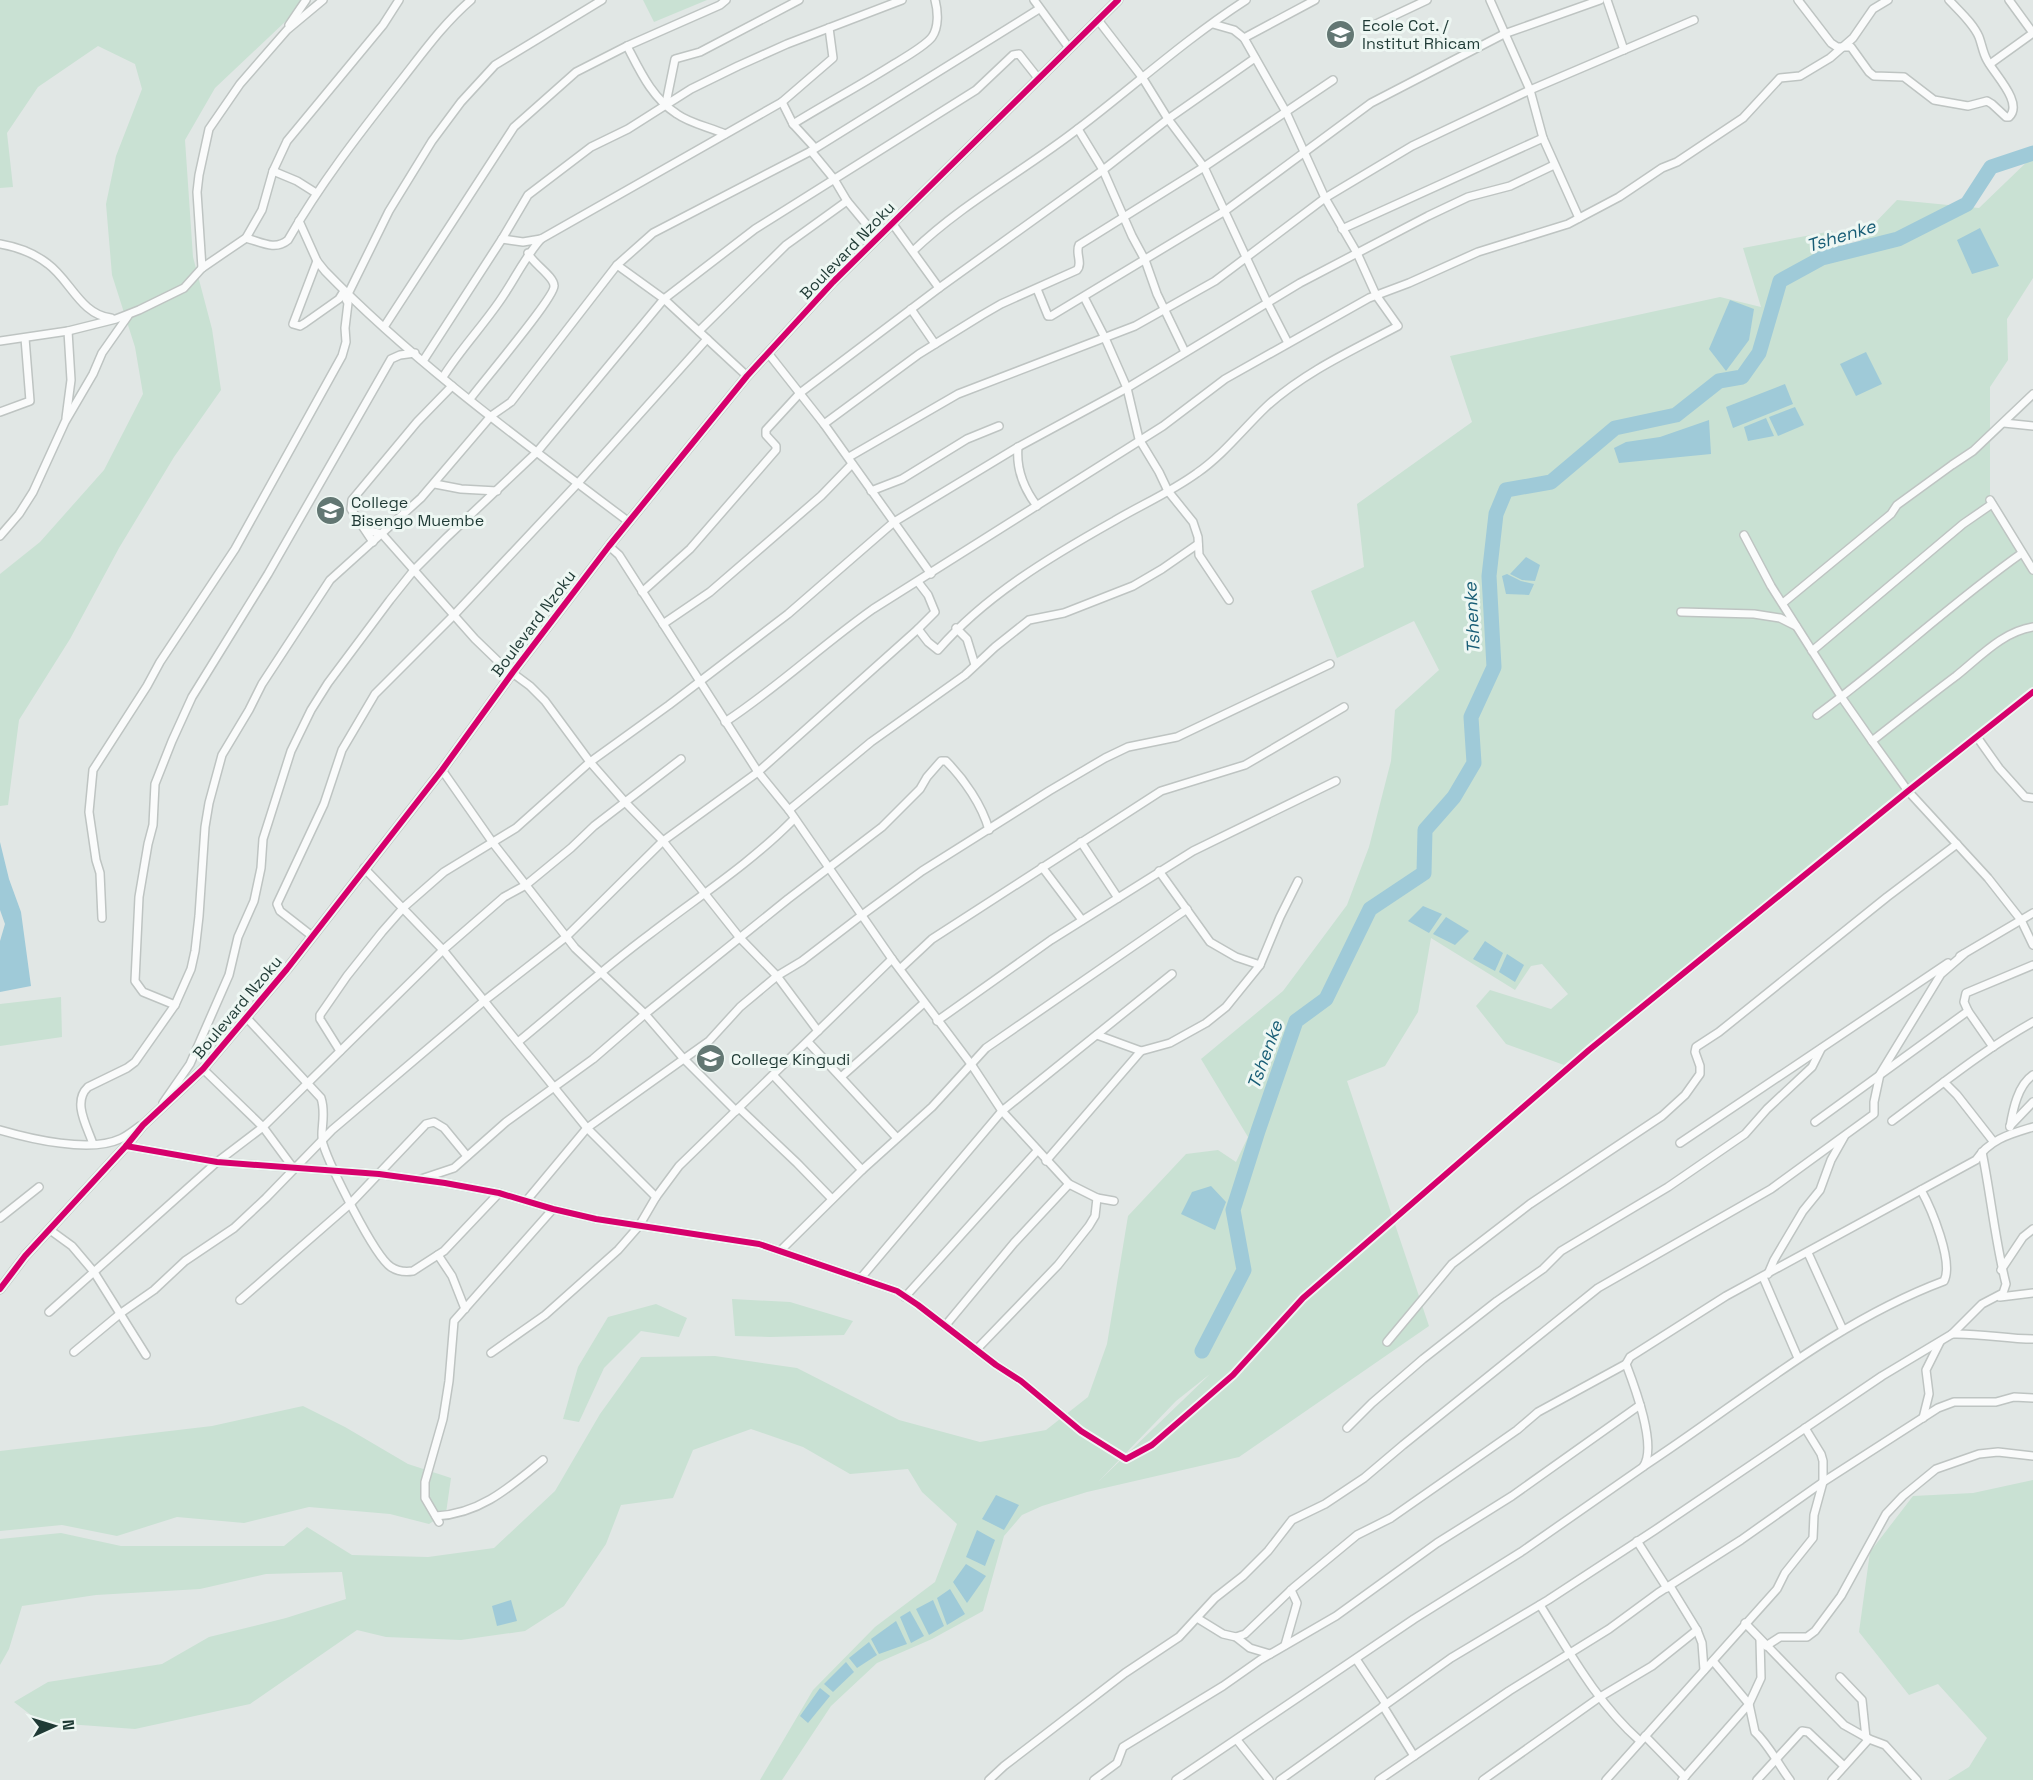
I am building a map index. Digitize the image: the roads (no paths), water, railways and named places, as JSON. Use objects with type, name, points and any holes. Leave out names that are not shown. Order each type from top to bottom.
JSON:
[{"type":"street","points":[[202,268],[197,192],[209,129],[240,84],[286,30],[306,0]]},
{"type":"street","points":[[286,30],[323,0]]},
{"type":"street","points":[[1,339],[25,338],[68,331],[129,314],[184,288],[202,268],[246,238],[262,210],[273,171],[287,141],[383,25],[399,0]]},
{"type":"street","points":[[246,238],[273,246],[282,245],[288,240],[316,193],[354,140],[450,18],[471,0]]},
{"type":"street","points":[[317,261],[293,324],[300,326],[345,293],[432,141],[461,102],[495,64],[602,0]]},
{"type":"street","points":[[665,104],[675,59],[700,52],[799,0]]},
{"type":"street","points":[[423,361],[528,195],[591,147],[628,129],[665,104],[748,62],[787,44],[902,0]]},
{"type":"street","points":[[793,124],[835,98],[852,91],[932,37],[937,22],[935,0]]},
{"type":"street","points":[[1034,0],[1069,48]]},
{"type":"street","name":"Boulevard Nzoku","points":[[0,1289],[25,1256],[126,1146],[142,1125],[203,1069],[246,1017],[442,770],[609,546],[747,376],[832,282],[1118,0]]},
{"type":"street","points":[[913,251],[940,225],[1078,129],[1142,77],[1246,0]]},
{"type":"street","points":[[1244,38],[1315,0]]},
{"type":"street","points":[[1374,25],[1427,0]]},
{"type":"street","points":[[1490,0],[1530,90],[1543,138],[1554,165],[1579,218]]},
{"type":"street","points":[[1037,289],[1050,316],[1225,211],[1371,103],[1504,34],[1600,0]]},
{"type":"street","points":[[1607,0],[1624,50]]},
{"type":"street","points":[[1798,0],[1831,43],[1837,47],[1851,47],[1869,72],[1874,75],[1904,77],[1934,100],[1968,106],[1987,101],[2009,117],[2014,112],[2014,107],[2005,86],[1990,64],[1979,36],[1949,0]]},
{"type":"street","points":[[725,722],[755,703],[843,630],[1124,451],[1139,439],[1163,426],[1225,379],[1376,295],[1478,252],[1551,230],[1620,197],[1743,118],[1780,78],[1800,76],[1830,58],[1853,38],[1873,9],[1888,0]]},
{"type":"street","points":[[1990,64],[2033,33],[2010,1]]},
{"type":"street","points":[[384,327],[514,128],[576,72],[720,2]]},
{"type":"street","points":[[93,1144],[80,1105],[83,1091],[135,1062],[175,1005],[191,969],[195,951],[205,827],[222,755],[267,674],[330,580],[435,483],[491,416],[511,402],[617,265],[653,233],[813,150],[1039,9]]},
{"type":"street","points":[[1098,20],[1142,77],[1168,119],[1204,168],[1288,342]]},
{"type":"street","points":[[663,624],[727,578],[821,496],[850,461],[958,394],[1135,326],[1215,281],[1325,198],[1412,146],[1530,90],[1694,20]]},
{"type":"street","points":[[918,629],[937,650],[956,628],[1008,586],[1113,521],[1197,473],[1228,447],[1267,407],[1304,377],[1398,326],[1376,295],[1357,254],[1325,198],[1286,112],[1244,38],[1234,30],[1213,24]]},
{"type":"street","points":[[443,377],[457,355],[497,305],[528,254],[541,239],[782,102],[833,58],[829,28]]},
{"type":"street","points":[[627,46],[651,89],[677,115],[725,134]]},
{"type":"street","points":[[160,1108],[190,1064],[230,975],[238,937],[254,901],[261,868],[263,839],[281,780],[298,736],[311,710],[343,661],[414,570],[537,452],[664,299],[755,229],[976,90],[1013,55],[1019,54],[1038,78]]},
{"type":"street","points":[[642,592],[690,549],[776,450],[776,446],[766,435],[766,430],[800,393],[910,309],[1255,57]]},
{"type":"street","points":[[824,424],[879,382],[935,344],[1001,304],[1077,270],[1080,266],[1077,249],[1079,245],[1204,168],[1333,80]]},
{"type":"street","points":[[782,102],[793,124],[834,179],[847,201],[877,237]]},
{"type":"street","points":[[1078,129],[1103,170],[1185,352]]},
{"type":"street","points":[[1342,229],[1543,138]]},
{"type":"street","points":[[340,1051],[320,1019],[320,1015],[347,976],[404,907],[444,872],[516,828],[590,762],[788,614],[894,522],[1018,447],[1127,388],[1267,302],[1428,216],[1468,197],[1510,186],[1554,165]]},
{"type":"street","points":[[273,171],[297,181],[316,193]]},
{"type":"street","points":[[699,331],[786,245],[847,201]]},
{"type":"street","points":[[299,222],[317,261],[345,293],[452,386],[629,522]]},
{"type":"street","points":[[892,223],[939,288]]},
{"type":"street","points":[[502,239],[523,242],[541,239]]},
{"type":"street","points":[[0,244],[15,247],[49,264],[85,306],[96,314],[116,319]]},
{"type":"street","points":[[470,399],[525,330],[554,288],[554,284],[528,254]]},
{"type":"street","points":[[617,265],[664,299],[747,376]]},
{"type":"street","points":[[102,918],[100,873],[89,812],[93,770],[160,662],[235,549],[342,356],[346,342],[348,303],[345,293]]},
{"type":"street","points":[[1084,297],[1106,338],[1127,388],[1139,439],[1160,472],[1168,491],[1193,522],[1197,530],[1199,555],[1229,600]]},
{"type":"street","points":[[910,309],[935,344]]},
{"type":"street","points":[[0,536],[19,514],[33,492],[65,422],[93,374],[102,353],[129,314]]},
{"type":"street","points":[[65,422],[71,380],[68,331]]},
{"type":"street","points":[[0,412],[30,401],[25,338]]},
{"type":"street","points":[[312,936],[280,911],[277,904],[324,804],[338,759],[375,694],[454,615],[578,483],[707,339]]},
{"type":"street","points":[[768,353],[824,424],[931,574]]},
{"type":"street","points":[[175,1005],[143,992],[135,981],[139,897],[153,825],[155,784],[192,697],[268,574],[391,360],[400,355],[415,354]]},
{"type":"street","points":[[373,542],[351,509],[352,500],[417,422],[452,386]]},
{"type":"street","points":[[1783,603],[1890,514],[1897,505],[1973,451],[2033,394]]},
{"type":"street","points":[[2004,423],[2033,426]]},
{"type":"street","points":[[872,491],[902,479],[967,440],[999,426]]},
{"type":"street","points":[[1018,447],[1017,460],[1020,473],[1026,490],[1037,506]]},
{"type":"street","points":[[435,483],[461,489],[497,491]]},
{"type":"street","points":[[1812,651],[1991,502],[2033,570]]},
{"type":"street","points":[[366,530],[382,534],[495,659],[530,686],[545,701],[590,762],[663,841],[740,938],[777,976],[818,1031]]},
{"type":"street","points":[[1744,535],[1771,586],[1872,741],[1908,791],[1957,844],[2021,920],[2033,945]]},
{"type":"street","points":[[789,810],[871,742],[933,699],[1029,620],[1064,613],[1133,586],[1198,544]]},
{"type":"street","points":[[609,546],[619,555],[758,772],[789,810],[829,870],[937,1021],[971,1064],[1002,1111],[1069,1184],[1097,1198],[1114,1201]]},
{"type":"street","points":[[1817,715],[1842,698],[1863,678],[1939,619],[1966,594],[2022,553]]},
{"type":"street","points":[[74,1352],[121,1313],[154,1290],[185,1261],[234,1228],[332,1130],[484,1001],[566,937],[663,841],[758,772],[918,629],[935,612],[928,595],[918,582]]},
{"type":"street","points":[[1681,612],[1754,614],[1780,618],[1798,628]]},
{"type":"street","points":[[1872,741],[1988,649],[2022,629],[2033,627]]},
{"type":"street","points":[[956,628],[967,639],[975,665]]},
{"type":"street","points":[[527,1200],[587,1128],[709,1041],[740,1007],[777,976],[802,961],[922,871],[1105,758],[1128,747],[1178,737],[1330,664]]},
{"type":"street","points":[[126,1146],[217,1162],[419,1179],[499,1193],[553,1209],[639,1226],[725,1237],[759,1244],[886,1287],[905,1297],[1021,1381],[1081,1431],[1126,1459],[1152,1445],[1233,1375],[1303,1298],[1589,1050],[2033,692]]},
{"type":"street","points":[[901,968],[932,939],[1161,791],[1245,765],[1344,707]]},
{"type":"street","points":[[1977,737],[1999,768],[2025,797],[2033,798]]},
{"type":"street","points":[[50,1312],[217,1162],[263,1127],[442,950],[504,897],[526,885],[594,826],[681,759]]},
{"type":"street","points":[[419,1179],[454,1168],[506,1122],[593,1059],[645,1014],[788,899],[829,870],[896,814],[943,760],[956,772],[975,799],[989,830]]},
{"type":"street","points":[[442,770],[493,843],[566,937],[599,972],[612,981],[645,1014],[683,1058],[797,1163],[832,1199]]},
{"type":"street","points":[[937,1021],[1042,946],[1193,851],[1336,782]]},
{"type":"street","points":[[518,1042],[599,972],[776,837],[794,819]]},
{"type":"street","points":[[1081,842],[1118,898]]},
{"type":"street","points":[[1387,1342],[1452,1264],[1530,1204],[1662,1116],[1685,1095],[1700,1074],[1696,1047],[1719,1032],[1887,897],[1957,844]]},
{"type":"street","points":[[1042,867],[1082,920]]},
{"type":"street","points":[[364,868],[404,907],[442,950],[587,1128],[656,1197]]},
{"type":"street","points":[[1158,872],[1210,942],[1236,957],[1260,964]]},
{"type":"street","points":[[1046,1161],[1141,1051],[1170,1043],[1206,1023],[1226,1007],[1260,964],[1298,880]]},
{"type":"street","points":[[780,1251],[862,1170],[932,1107],[986,1048],[1187,909]]},
{"type":"street","points":[[1680,1143],[1964,954],[2033,913]]},
{"type":"street","points":[[990,1780],[1125,1673],[1179,1637],[1215,1598],[1243,1576],[1268,1551],[1292,1520],[1325,1504],[1364,1478],[1598,1288],[1771,1189],[1874,1114],[1880,1074],[1941,974],[1964,954]]},
{"type":"street","points":[[491,1353],[545,1316],[618,1250],[639,1226],[656,1197],[679,1166],[892,959]]},
{"type":"street","points":[[1993,1047],[1968,1011],[1964,1002],[1966,993],[2033,965]]},
{"type":"street","points":[[860,1279],[1002,1111],[1172,974]]},
{"type":"street","points":[[841,1077],[924,1003]]},
{"type":"street","points":[[1815,1122],[1968,1011]]},
{"type":"street","points":[[246,1017],[318,1094],[323,1103],[325,1121],[322,1141],[333,1170],[380,1255],[391,1267],[408,1272],[413,1271],[438,1255],[474,1222],[499,1193]]},
{"type":"street","points":[[1892,1121],[1985,1051],[2033,1022]]},
{"type":"street","points":[[1096,1035],[1141,1051]]},
{"type":"street","points":[[808,1042],[897,1138]]},
{"type":"street","points":[[1347,1428],[1423,1359],[1497,1301],[1543,1269],[1561,1251],[1668,1187],[1745,1134],[1767,1109],[1812,1067],[1821,1049]]},
{"type":"street","points":[[203,1069],[263,1127],[294,1169]]},
{"type":"street","points":[[2010,1127],[2020,1092],[2033,1075]]},
{"type":"street","points":[[774,1076],[862,1170]]},
{"type":"street","points":[[1944,1082],[1957,1095],[1993,1142]]},
{"type":"street","points":[[2003,1137],[2033,1101]]},
{"type":"street","points":[[240,1300],[350,1204],[426,1124],[434,1122],[444,1128],[467,1156]]},
{"type":"street","points":[[0,1130],[61,1144],[93,1144],[119,1140],[142,1125]]},
{"type":"street","points":[[1236,1637],[1245,1634],[1291,1590],[1357,1535],[1391,1518],[1517,1430],[1538,1412],[1626,1364],[1630,1357],[1705,1308],[1976,1160],[1993,1142],[2033,1128]]},
{"type":"street","points":[[1798,1358],[1766,1276],[1803,1211],[1820,1190],[1831,1160],[1845,1135]]},
{"type":"street","points":[[905,1297],[1037,1150]]},
{"type":"street","points":[[1982,1152],[1993,1206],[2001,1270],[2006,1287],[1997,1297]]},
{"type":"street","points":[[945,1326],[1014,1243],[1069,1184]]},
{"type":"street","points":[[0,1218],[39,1187]]},
{"type":"street","points":[[1176,1780],[1414,1619],[1521,1552],[1798,1358],[1895,1301],[1945,1279],[1947,1270],[1939,1232],[1932,1210],[1921,1190]]},
{"type":"street","points":[[976,1350],[1058,1265],[1089,1227],[1095,1216],[1097,1198]]},
{"type":"street","points":[[543,1460],[507,1490],[483,1505],[437,1519],[425,1498],[426,1475],[443,1419],[454,1321],[553,1209]]},
{"type":"street","points":[[2001,1270],[2023,1237],[2033,1229]]},
{"type":"street","points":[[50,1230],[72,1246],[94,1272],[146,1355]]},
{"type":"street","points":[[1808,1253],[1843,1330]]},
{"type":"street","points":[[438,1255],[452,1276],[465,1309]]},
{"type":"street","points":[[1280,1780],[1451,1658],[1540,1605],[1882,1376],[1953,1334],[1982,1304],[1997,1297],[2033,1293]]},
{"type":"street","points":[[1953,1334],[2033,1339]]},
{"type":"street","points":[[1923,1418],[1929,1394],[1926,1370],[1940,1342]]},
{"type":"street","points":[[1626,1364],[1640,1405],[1647,1449],[1647,1459],[1643,1467]]},
{"type":"street","points":[[1379,1780],[1741,1540],[1823,1482],[1938,1408],[1954,1402],[1996,1402],[2013,1397],[2033,1398]]},
{"type":"street","points":[[1094,1780],[1117,1763],[1123,1747],[1223,1686],[1270,1654],[1336,1616],[1437,1542],[1512,1496],[1640,1405]]},
{"type":"street","points":[[1606,1780],[1777,1589],[1785,1573],[1813,1538],[1814,1515],[1823,1482],[1823,1461],[1805,1428]]},
{"type":"street","points":[[1766,1646],[1780,1637],[1807,1637],[1815,1631],[1841,1596],[1886,1514],[1903,1496],[1936,1469],[1979,1454],[1998,1452],[2033,1456]]},
{"type":"street","points":[[1637,1541],[1697,1630],[1713,1660],[1749,1704],[1755,1732],[1763,1738],[1775,1761],[1790,1780]]},
{"type":"street","points":[[1285,1645],[1297,1603],[1291,1590]]},
{"type":"street","points":[[1540,1605],[1576,1665],[1600,1697],[1686,1778],[1749,1704],[1761,1678],[1760,1640]]},
{"type":"street","points":[[1197,1618],[1223,1634],[1236,1637],[1250,1648],[1270,1654]]},
{"type":"street","points":[[1745,1623],[1844,1725],[1867,1739],[1885,1745],[1916,1780]]},
{"type":"street","points":[[1484,1780],[1600,1697],[1652,1666],[1697,1630]]},
{"type":"street","points":[[1702,1643],[1704,1670]]},
{"type":"street","points":[[1356,1659],[1414,1756]]},
{"type":"street","points":[[1832,1780],[1867,1739],[1862,1700],[1840,1677]]},
{"type":"street","points":[[1757,1780],[1799,1733],[1805,1731],[1844,1766]]},
{"type":"street","points":[[1238,1740],[1269,1780]]},
{"type":"water","points":[[1980,228],[1999,266],[1972,274],[1957,240]]},
{"type":"water","points":[[1730,300],[1754,309],[1749,340],[1726,371],[1709,349]]},
{"type":"water","points":[[1866,352],[1882,384],[1856,396],[1840,364]]},
{"type":"water","points":[[1785,384],[1793,404],[1733,428],[1726,407]]},
{"type":"water","points":[[1795,407],[1804,425],[1778,436],[1769,417]]},
{"type":"water","points":[[1766,418],[1774,436],[1748,441],[1744,427]]},
{"type":"water","points":[[1709,420],[1711,454],[1619,463],[1614,448],[1626,442],[1660,437]]},
{"type":"water","points":[[1526,557],[1540,565],[1535,581],[1522,580],[1510,574]]},
{"type":"water","points":[[1507,574],[1534,584],[1529,595],[1506,594],[1502,576]]},
{"type":"water","points":[[0,842],[9,879],[21,912],[31,986],[0,992],[0,941],[5,924],[0,910]]},
{"type":"water","points":[[1423,906],[1442,914],[1429,933],[1408,921]]},
{"type":"water","points":[[1446,917],[1469,931],[1455,945],[1433,934]]},
{"type":"water","points":[[1485,941],[1503,953],[1495,971],[1473,959]]},
{"type":"water","points":[[1507,954],[1524,965],[1515,982],[1499,972]]},
{"type":"water","points":[[1211,1186],[1226,1202],[1215,1230],[1181,1214],[1192,1192]]},
{"type":"water","points":[[996,1495],[1019,1505],[1004,1530],[982,1519]]},
{"type":"water","points":[[977,1530],[995,1540],[985,1566],[966,1557]]},
{"type":"water","points":[[966,1564],[986,1576],[967,1603],[953,1582]]},
{"type":"water","points":[[950,1589],[965,1614],[947,1625],[937,1598]]},
{"type":"water","points":[[511,1600],[517,1621],[497,1626],[492,1606]]},
{"type":"water","points":[[933,1600],[944,1626],[929,1635],[916,1609]]},
{"type":"water","points":[[910,1611],[924,1636],[911,1643],[900,1617]]},
{"type":"water","points":[[896,1621],[907,1644],[879,1654],[871,1639]]},
{"type":"water","points":[[869,1642],[877,1655],[857,1668],[849,1658]]},
{"type":"water","points":[[846,1662],[854,1672],[833,1692],[824,1684]]},
{"type":"water","points":[[820,1688],[830,1696],[808,1723],[800,1716]]},
{"type":"waterway","name":"Tshenke","points":[[1202,1351],[1244,1270],[1233,1210],[1296,1021],[1326,999],[1370,909],[1424,873],[1425,830],[1454,797],[1474,763],[1471,717],[1494,667],[1489,576],[1496,514],[1506,490],[1551,482],[1615,428],[1676,415],[1719,381],[1742,377],[1759,353],[1780,281],[1822,258],[1898,239],[1967,204],[1991,167],[2033,153]]},
{"type":"place","name":"Ecole Cot. / Institut Rhicam","points":[[1341,34]]},
{"type":"place","name":"College Bisengo Muembe","points":[[330,511]]},
{"type":"place","name":"College Kingudi","points":[[710,1059]]}]
